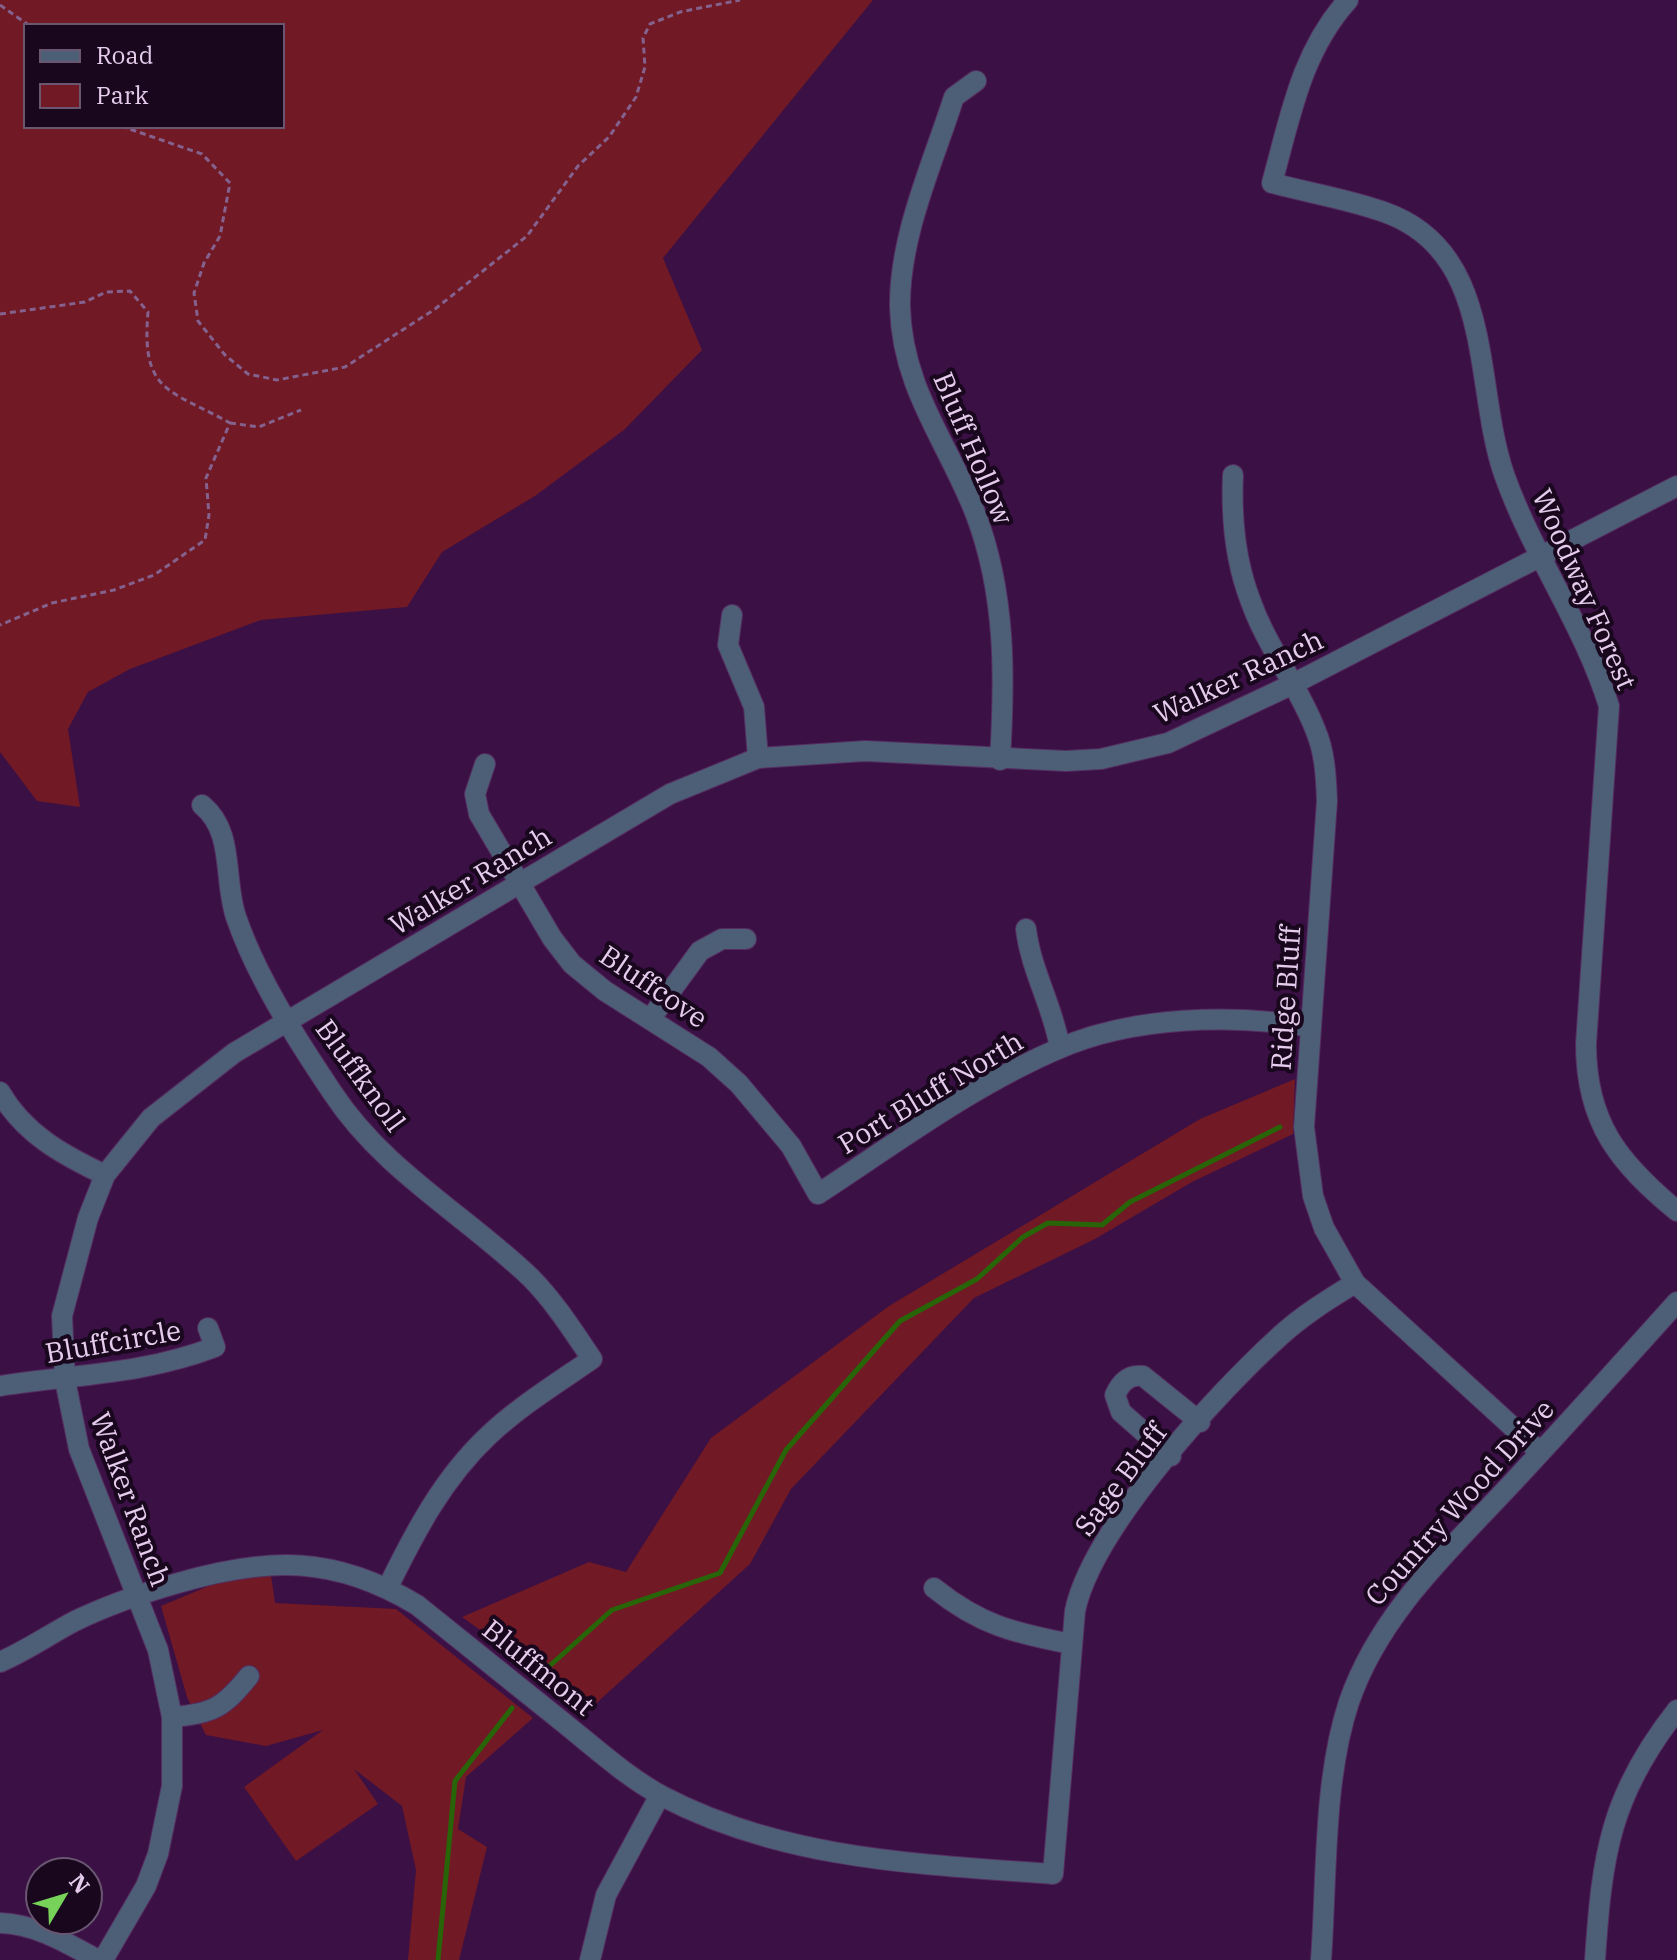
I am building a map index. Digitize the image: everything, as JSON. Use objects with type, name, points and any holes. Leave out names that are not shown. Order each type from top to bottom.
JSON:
[{"type":"street","name":"Woodway Forest","points":[[1348,0],[1322,32],[1301,74],[1272,183],[1384,212],[1407,222],[1455,270],[1475,321],[1495,444],[1538,555],[1601,681],[1609,706],[1586,1044],[1588,1084],[1599,1120],[1617,1153],[1641,1182],[1677,1211]]},
{"type":"street","name":"Bluff Hollow","points":[[976,81],[954,97],[906,251],[900,304],[913,381],[957,472],[990,562],[1004,657],[1000,760]]},
{"type":"street","name":"Ridge Bluff","points":[[1233,475],[1231,511],[1241,573],[1264,632],[1310,716],[1325,766],[1327,801],[1304,1127],[1307,1174],[1324,1228],[1355,1283],[1540,1452]]},
{"type":"street","name":"Walker Ranch","points":[[101,1960],[146,1886],[158,1854],[172,1786],[172,1717],[158,1650],[79,1449],[65,1380],[62,1316],[88,1218],[105,1175],[151,1118],[234,1053],[670,794],[758,758],[865,751],[1066,761],[1135,753],[1200,730],[1677,486]]},
{"type":"street","points":[[732,615],[728,645],[754,707],[758,758]]},
{"type":"street","name":"Bluffcove","points":[[485,764],[475,794],[479,814],[519,884],[572,964],[605,991],[709,1057],[739,1084],[791,1146],[818,1194]]},
{"type":"street","name":"Bluffknoll","points":[[202,805],[216,817],[223,833],[227,879],[244,938],[332,1093],[362,1132],[396,1167],[531,1279],[592,1359],[517,1411],[461,1465],[416,1530],[388,1587]]},
{"type":"street","points":[[1026,929],[1030,958],[1055,1018],[1060,1048]]},
{"type":"street","points":[[651,1018],[700,951],[722,939],[746,939]]},
{"type":"street","name":"Port Bluff North","points":[[818,1194],[966,1096],[1060,1048],[1145,1026],[1216,1021],[1311,1027]]},
{"type":"street","points":[[0,1092],[10,1109],[40,1139],[60,1154],[105,1175]]},
{"type":"street","name":"Sage Bluff","points":[[1053,1874],[1071,1644],[1080,1589],[1102,1542],[1200,1422],[1282,1334],[1355,1283]]},
{"type":"street","name":"Country Wood Drive","points":[[1321,1960],[1334,1771],[1349,1703],[1361,1670],[1404,1602],[1677,1302]]},
{"type":"street","name":"Bluffcircle","points":[[0,1386],[65,1380],[185,1359],[215,1347],[208,1328]]},
{"type":"street","points":[[1171,1456],[1121,1412],[1115,1395],[1119,1386],[1127,1378],[1143,1376],[1200,1422]]},
{"type":"street","name":"Bluffmont","points":[[0,1662],[77,1620],[135,1595],[230,1568],[271,1562],[325,1567],[388,1587],[417,1605],[619,1766],[660,1795],[739,1829],[797,1847],[874,1860],[1053,1874]]},
{"type":"street","points":[[934,1588],[958,1607],[992,1626],[1071,1644]]},
{"type":"street","points":[[172,1717],[215,1710],[228,1702],[249,1676]]},
{"type":"street","points":[[1595,1960],[1602,1869],[1613,1825],[1633,1774],[1677,1710]]},
{"type":"street","points":[[590,1960],[606,1895],[660,1795]]},
{"type":"street","points":[[0,1923],[20,1924],[53,1936],[101,1960]]},
{"type":"path","points":[[127,128],[202,154],[230,183],[220,236],[204,263],[194,293],[198,321],[225,355],[248,374],[277,380],[334,369],[364,357],[435,309],[527,236],[578,166],[609,137],[636,97],[645,67],[643,38],[650,24],[680,12],[740,0]]},
{"type":"path","points":[[0,5],[27,24]]},
{"type":"path","points":[[0,314],[85,302],[106,292],[130,291],[148,312],[145,346],[154,373],[165,392],[230,423],[259,427],[301,410]]},
{"type":"path","points":[[0,625],[52,603],[114,590],[154,575],[205,540],[209,515],[206,478],[230,423]]},
{"type":"green space","points":[[0,0],[873,0],[663,258],[702,350],[624,430],[535,496],[442,552],[407,607],[261,620],[130,669],[88,692],[68,729],[80,807],[37,801],[0,752]]},
{"type":"green space","points":[[1295,1079],[1293,1134],[1192,1182],[1095,1239],[974,1298],[791,1489],[750,1564],[581,1717],[508,1650],[462,1617],[589,1562],[626,1572],[711,1438],[889,1306],[1200,1119]]},
{"type":"green space","points":[[271,1575],[275,1603],[396,1609],[533,1718],[466,1777],[458,1829],[487,1847],[459,1960],[408,1960],[416,1870],[402,1806],[354,1769],[378,1804],[296,1861],[244,1787],[323,1730],[266,1746],[206,1735],[187,1697],[161,1606],[223,1580]]},
{"type":"waterway","points":[[535,1679],[612,1610],[720,1573],[786,1450],[900,1321],[977,1279],[1023,1237],[1048,1223],[1102,1225],[1130,1202],[1280,1127]]},
{"type":"waterway","points":[[438,1960],[455,1781],[512,1708]]}]
